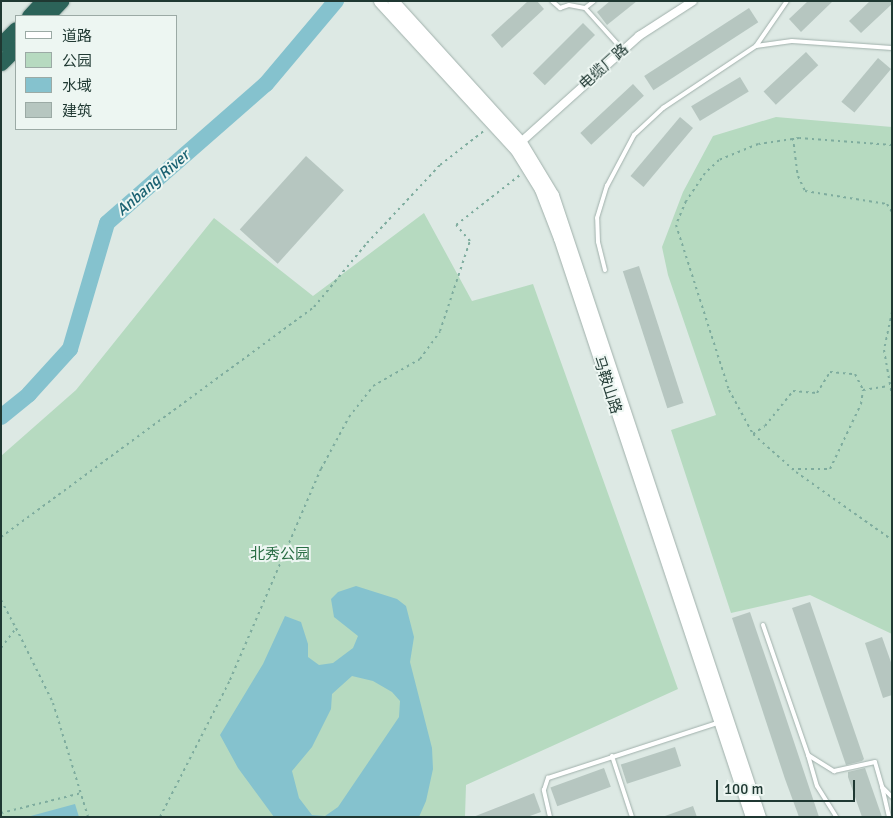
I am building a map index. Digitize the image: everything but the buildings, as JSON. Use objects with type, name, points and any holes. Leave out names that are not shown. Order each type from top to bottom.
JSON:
[{"type":"highway","points":[[30,15],[43,1]]},
{"type":"highway","points":[[48,15],[61,1]]},
{"type":"highway","points":[[1,44],[15,30]]},
{"type":"highway","points":[[1,63],[15,49]]},
{"type":"main road","name":"马鞍山路","points":[[379,1],[416,34],[521,142],[544,177],[560,210],[760,817]]},
{"type":"main road","name":"马鞍山路","points":[[393,1],[416,34],[529,169],[559,238],[751,817]]},
{"type":"street","name":"电缆厂路","points":[[521,142],[623,50],[659,21],[693,1]]},
{"type":"lane","points":[[552,1],[560,8],[569,5],[584,8],[623,50]]},
{"type":"lane","points":[[584,8],[594,1]]},
{"type":"lane","points":[[605,270],[598,242],[596,218],[607,186],[634,136],[644,123],[688,89],[756,46],[787,1]]},
{"type":"lane","points":[[756,46],[792,41],[892,48]]},
{"type":"lane","points":[[762,625],[808,755],[817,786],[836,817]]},
{"type":"lane","points":[[550,817],[544,790],[548,778],[720,722]]},
{"type":"lane","points":[[808,755],[834,771],[874,762],[889,817]]},
{"type":"lane","points":[[612,756],[632,817]]},
{"type":"lane","points":[[882,787],[892,797]]},
{"type":"path","points":[[1,537],[314,307],[367,243],[440,165],[492,124]]},
{"type":"path","points":[[892,145],[793,138],[758,144],[719,160],[694,186],[676,225],[729,390],[753,434],[792,469],[892,540]]},
{"type":"path","points":[[793,138],[798,176],[805,191],[887,204],[892,212]]},
{"type":"path","points":[[160,817],[230,680],[321,469],[350,417],[373,386],[420,359],[440,331],[470,241],[456,225],[497,191],[529,169]]},
{"type":"path","points":[[892,312],[884,350],[892,396]]},
{"type":"path","points":[[753,434],[765,426],[793,391],[817,393],[830,372],[855,374],[864,390],[862,404],[830,469],[792,469]]},
{"type":"path","points":[[864,390],[889,386]]},
{"type":"path","points":[[1,600],[53,703],[88,817]]},
{"type":"path","points":[[1,648],[16,628]]},
{"type":"path","points":[[1,813],[82,793]]},
{"type":"green space","points":[[776,117],[892,127],[892,634],[810,595],[731,613],[671,430],[716,415],[668,275],[662,247],[683,192],[713,136]]},
{"type":"green space","name":"北秀公园","points":[[424,213],[472,301],[533,284],[678,689],[466,785],[465,817],[1,817],[1,456],[76,390],[214,218],[313,296]]},
{"type":"water","points":[[356,586],[397,599],[406,606],[414,637],[410,662],[432,748],[433,769],[426,801],[419,817],[274,817],[238,768],[220,735],[263,664],[285,616],[301,622],[308,644],[308,657],[319,665],[333,663],[353,648],[358,636],[334,617],[331,599],[338,592]],"holes":[[[352,676],[373,681],[392,692],[400,701],[399,717],[338,807],[325,816],[312,815],[299,798],[292,771],[312,747],[331,709],[332,694]]]},
{"type":"water","points":[[75,804],[79,817],[27,817]]},
{"type":"waterway","name":"Anbang River","points":[[1,417],[29,394],[70,349],[107,223],[266,84],[336,1]]}]
